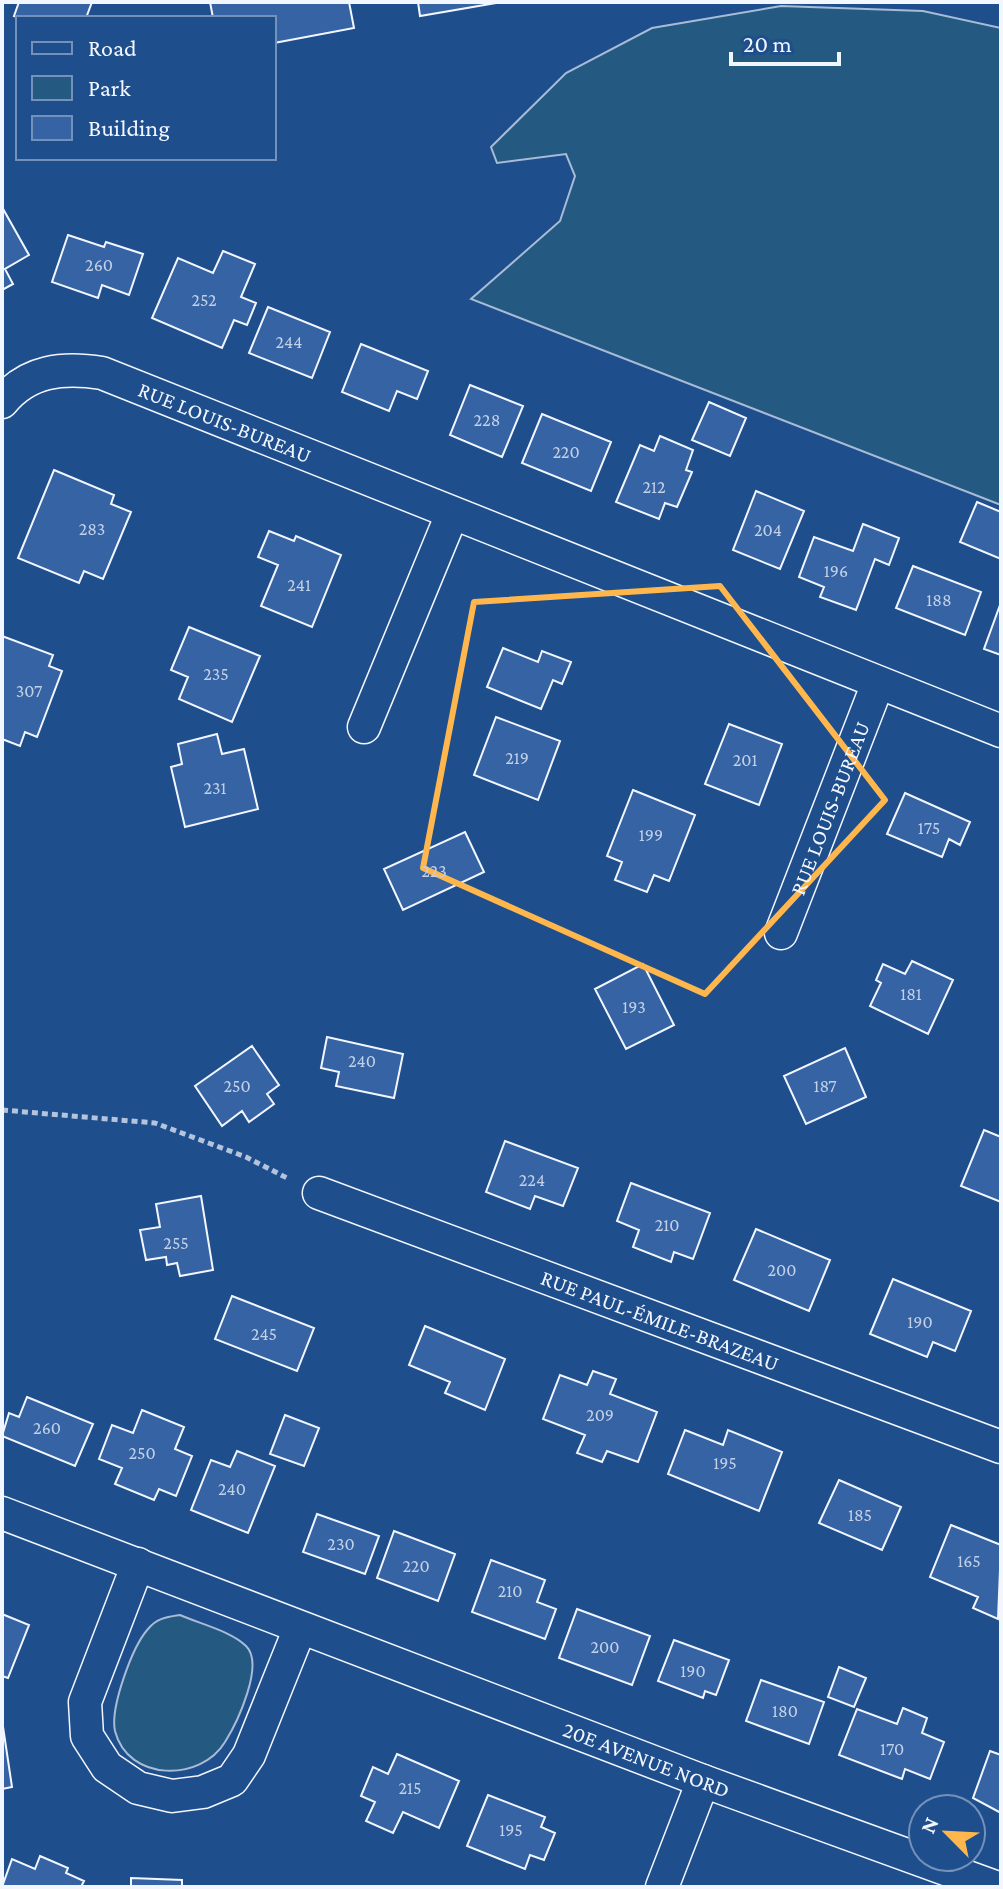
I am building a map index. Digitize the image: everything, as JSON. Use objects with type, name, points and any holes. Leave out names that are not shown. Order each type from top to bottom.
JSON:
[{"type":"street","name":"RUE LOUIS-BUREAU","points":[[2,402],[12,390],[37,375],[73,368],[102,373],[1001,731]]},
{"type":"street","points":[[364,727],[452,514]]},
{"type":"street","name":"RUE LOUIS-BUREAU","points":[[781,933],[878,683]]},
{"type":"street","name":"RUE PAUL-ÉMILE-BRAZEAU","points":[[319,1193],[1001,1447]]},
{"type":"street","name":"20E AVENUE NORD","points":[[2,1513],[703,1781],[995,1887]]},
{"type":"street","points":[[138,1564],[85,1702],[87,1736],[107,1767],[138,1788],[172,1796],[203,1792],[232,1780],[249,1755],[300,1628]]},
{"type":"street","points":[[662,1887],[703,1781]]},
{"type":"path","points":[[2,1110],[155,1123],[246,1157],[319,1193]]},
{"type":"highlighted area","points":[[720,586],[885,800],[705,994],[423,868],[474,602]]},
{"type":"green space","points":[[781,6],[923,11],[1001,28],[1001,505],[471,299],[560,221],[575,176],[566,154],[497,163],[491,147],[566,73],[652,28]]},
{"type":"green space","points":[[180,1615],[224,1632],[246,1646],[251,1655],[251,1679],[236,1722],[214,1755],[183,1770],[166,1771],[134,1760],[122,1748],[114,1721],[124,1678],[135,1649],[151,1625]]},
{"type":"building","points":[[19,2],[92,2],[87,16],[14,16]]},
{"type":"building","points":[[210,2],[349,2],[354,28],[276,43],[276,16],[213,16]]},
{"type":"building","points":[[418,2],[502,2],[420,16]]},
{"type":"building","points":[[2,207],[29,255],[5,269],[13,284],[2,290]]},
{"type":"building","points":[[68,235],[104,247],[106,242],[143,254],[129,295],[102,285],[98,298],[52,282]]},
{"type":"building","points":[[223,251],[255,264],[241,297],[256,303],[247,325],[234,320],[222,348],[152,318],[178,258],[213,273]]},
{"type":"building","points":[[268,307],[330,332],[312,378],[249,353]]},
{"type":"building","points":[[361,344],[428,371],[417,399],[397,391],[389,411],[342,392]]},
{"type":"building","points":[[470,385],[523,406],[502,457],[450,435]]},
{"type":"building","points":[[709,402],[746,418],[730,456],[692,440]]},
{"type":"building","points":[[542,414],[611,442],[591,491],[522,463]]},
{"type":"building","points":[[660,436],[693,450],[686,470],[692,472],[677,507],[665,503],[659,519],[616,502],[640,445],[654,451]]},
{"type":"building","points":[[54,470],[114,495],[111,504],[131,512],[103,579],[84,571],[79,583],[18,558]]},
{"type":"building","points":[[756,491],[804,511],[780,569],[733,550]]},
{"type":"building","points":[[977,502],[1001,512],[1001,559],[960,542]]},
{"type":"building","points":[[863,524],[899,538],[889,565],[875,559],[856,610],[820,597],[824,587],[799,577],[814,537],[853,551]]},
{"type":"building","points":[[269,531],[294,541],[296,536],[341,555],[312,627],[261,606],[278,565],[258,557]]},
{"type":"building","points":[[913,566],[981,592],[965,635],[896,608]]},
{"type":"building","points":[[1001,605],[1001,655],[984,649]]},
{"type":"building","points":[[189,627],[260,656],[232,722],[179,699],[188,677],[171,670]]},
{"type":"building","points":[[2,636],[53,655],[49,666],[62,671],[37,737],[25,732],[20,746],[2,739]]},
{"type":"building","points":[[503,648],[538,662],[542,651],[571,662],[562,684],[553,680],[541,709],[487,687]]},
{"type":"building","points":[[496,717],[560,741],[538,800],[474,775]]},
{"type":"building","points":[[729,724],[782,744],[759,805],[705,784]]},
{"type":"building","points":[[217,734],[222,754],[244,749],[258,809],[185,827],[171,767],[182,764],[178,744]]},
{"type":"building","points":[[633,790],[695,815],[669,881],[654,875],[647,892],[615,880],[622,862],[607,856]]},
{"type":"building","points":[[905,793],[970,822],[960,845],[949,839],[942,857],[887,834]]},
{"type":"building","points":[[465,832],[484,872],[403,910],[384,869]]},
{"type":"building","points":[[912,961],[953,980],[928,1034],[870,1006],[881,983],[876,980],[883,964],[905,974]]},
{"type":"building","points":[[643,964],[674,1025],[626,1049],[595,989]]},
{"type":"building","points":[[327,1037],[403,1054],[394,1098],[336,1086],[339,1072],[321,1068]]},
{"type":"building","points":[[252,1046],[279,1085],[267,1094],[274,1104],[249,1122],[242,1111],[222,1126],[195,1086]]},
{"type":"building","points":[[845,1048],[866,1097],[806,1124],[784,1076]]},
{"type":"building","points":[[984,1130],[1001,1137],[1001,1202],[961,1186]]},
{"type":"building","points":[[505,1141],[578,1168],[563,1206],[535,1196],[530,1209],[486,1192]]},
{"type":"building","points":[[631,1183],[710,1213],[693,1259],[674,1252],[671,1262],[633,1247],[639,1230],[617,1221]]},
{"type":"building","points":[[201,1196],[213,1270],[180,1276],[177,1263],[167,1265],[166,1257],[146,1260],[140,1230],[160,1227],[156,1204]]},
{"type":"building","points":[[756,1229],[830,1260],[809,1311],[734,1280]]},
{"type":"building","points":[[893,1279],[971,1311],[955,1351],[933,1342],[927,1357],[870,1334]]},
{"type":"building","points":[[232,1296],[314,1328],[297,1371],[215,1339]]},
{"type":"building","points":[[425,1326],[505,1359],[485,1410],[445,1393],[450,1382],[409,1365]]},
{"type":"building","points":[[593,1371],[616,1379],[610,1394],[657,1412],[638,1462],[607,1451],[602,1462],[577,1453],[585,1435],[543,1419],[560,1375],[587,1385]]},
{"type":"building","points":[[27,1397],[93,1424],[75,1466],[2,1436],[9,1413],[19,1417]]},
{"type":"building","points":[[142,1410],[184,1427],[175,1449],[192,1456],[176,1496],[159,1489],[154,1500],[115,1484],[122,1468],[99,1459],[112,1425],[133,1433]]},
{"type":"building","points":[[285,1415],[319,1428],[304,1466],[270,1454]]},
{"type":"building","points":[[685,1430],[723,1445],[728,1430],[782,1452],[759,1511],[668,1474]]},
{"type":"building","points":[[237,1451],[275,1466],[248,1533],[191,1510],[211,1460],[230,1467]]},
{"type":"building","points":[[839,1480],[901,1507],[882,1550],[819,1523]]},
{"type":"building","points":[[317,1514],[379,1536],[365,1574],[303,1552]]},
{"type":"building","points":[[951,1525],[1001,1545],[998,1619],[973,1608],[978,1597],[930,1577]]},
{"type":"building","points":[[394,1531],[455,1554],[438,1601],[377,1578]]},
{"type":"building","points":[[491,1560],[545,1580],[537,1602],[556,1609],[545,1639],[472,1612]]},
{"type":"building","points":[[577,1609],[650,1636],[632,1685],[559,1658]]},
{"type":"building","points":[[2,1614],[29,1625],[8,1678],[2,1676]]},
{"type":"building","points":[[674,1640],[729,1660],[716,1695],[705,1691],[703,1698],[658,1681]]},
{"type":"building","points":[[839,1667],[866,1678],[854,1707],[828,1697]]},
{"type":"building","points":[[761,1680],[824,1702],[809,1744],[746,1721]]},
{"type":"building","points":[[903,1708],[927,1718],[922,1733],[944,1742],[930,1779],[905,1769],[902,1779],[839,1755],[857,1709],[897,1724]]},
{"type":"building","points":[[2,1720],[12,1787],[2,1789]]},
{"type":"building","points":[[990,1751],[1001,1755],[1001,1813],[987,1806],[987,1793],[975,1793]]},
{"type":"building","points":[[397,1754],[459,1781],[439,1828],[403,1812],[393,1833],[366,1821],[375,1802],[361,1796],[373,1767],[388,1774]]},
{"type":"building","points":[[488,1795],[545,1817],[541,1827],[555,1833],[544,1860],[530,1855],[525,1869],[467,1846]]},
{"type":"building","points":[[40,1856],[68,1868],[66,1873],[84,1881],[81,1887],[2,1887],[12,1859],[35,1869]]},
{"type":"building","points":[[131,1878],[182,1880],[182,1887],[131,1887]]}]
